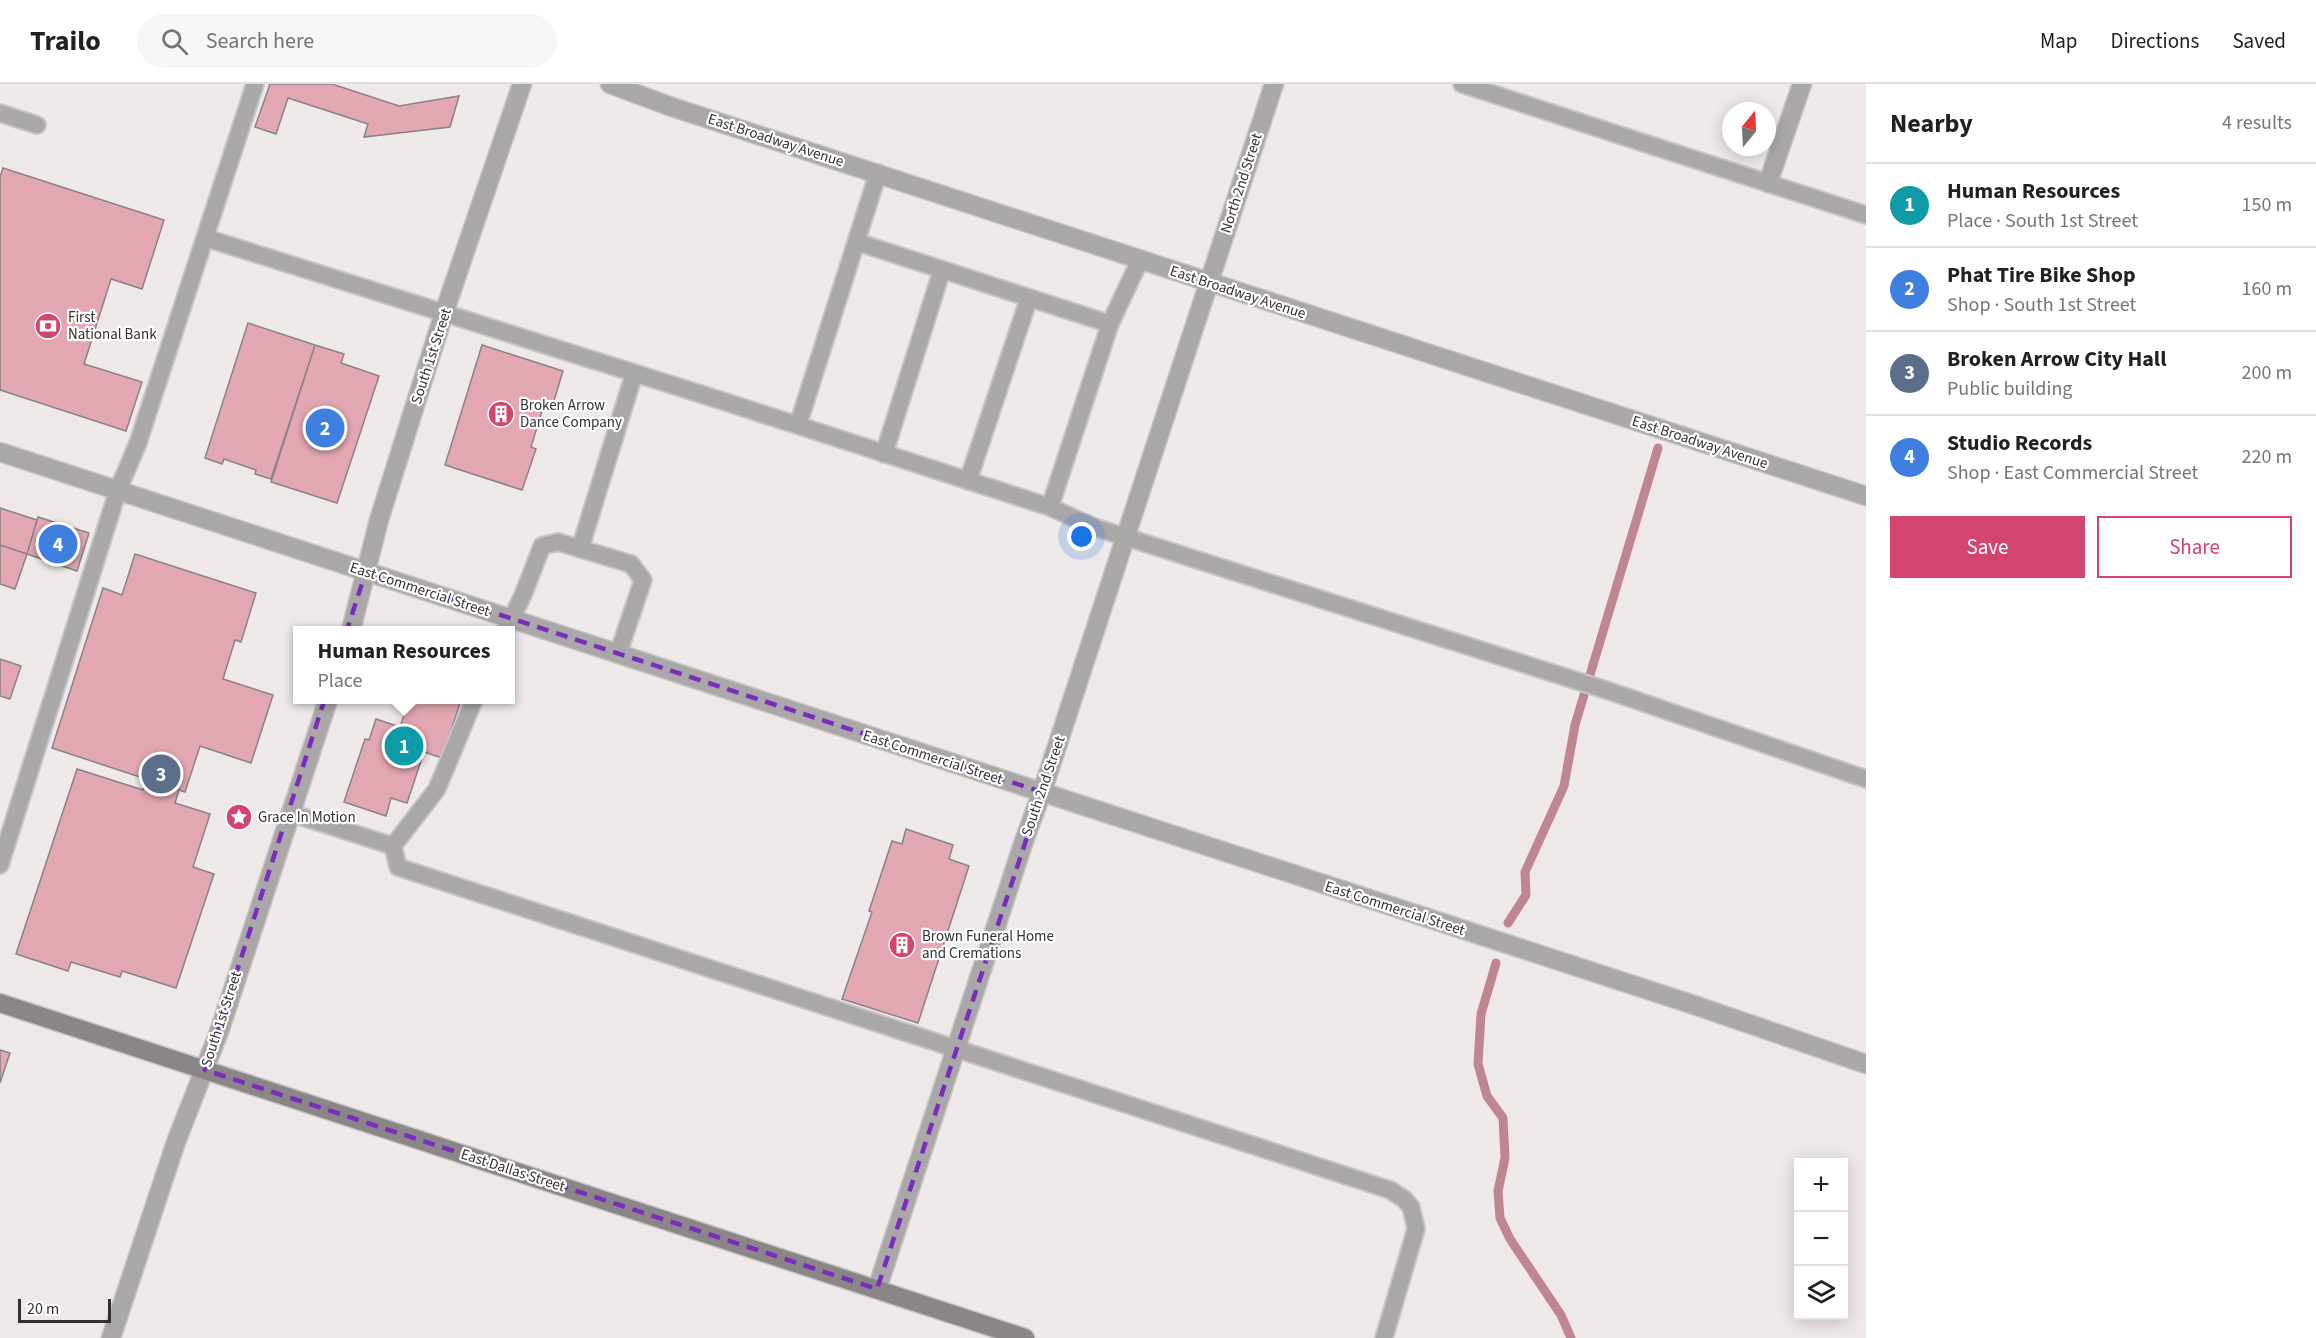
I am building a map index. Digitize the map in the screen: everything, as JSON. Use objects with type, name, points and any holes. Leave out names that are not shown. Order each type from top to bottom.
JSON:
[{"type":"street","name":"South 1st Street","points":[[352,626],[379,520],[444,313],[522,84]]},
{"type":"street","name":"East Broadway Avenue","points":[[610,84],[669,106],[1866,496]]},
{"type":"street","name":"North 2nd Street","points":[[1208,282],[1274,84]]},
{"type":"street","points":[[1768,183],[1802,84]]},
{"type":"street","name":"South 2nd Street","points":[[877,1289],[1208,282]]},
{"type":"street","name":"East Commercial Street","points":[[0,452],[366,571],[509,625]]},
{"type":"street","name":"East Commercial Street","points":[[515,627],[618,654],[1691,1004],[1866,1064]]},
{"type":"street","name":"South 1st Street","points":[[111,1338],[173,1152],[205,1070],[326,704]]},
{"type":"street","name":"East Dallas Street","points":[[0,1003],[1025,1338]]},
{"type":"lane","points":[[0,865],[118,490],[138,443],[255,84]]},
{"type":"lane","points":[[1462,84],[1866,215]]},
{"type":"lane","points":[[0,112],[38,125]]},
{"type":"lane","points":[[798,425],[878,173]]},
{"type":"lane","points":[[206,238],[1050,507],[1091,526],[1612,692],[1866,779]]},
{"type":"lane","points":[[857,242],[1110,324]]},
{"type":"lane","points":[[1050,507],[1110,324],[1140,260]]},
{"type":"lane","points":[[884,454],[942,270]]},
{"type":"lane","points":[[968,481],[1029,298]]},
{"type":"lane","points":[[580,549],[634,374]]},
{"type":"lane","points":[[509,625],[542,546],[558,542],[631,564],[643,580],[618,654]]},
{"type":"lane","points":[[393,846],[437,789],[472,704]]},
{"type":"lane","points":[[290,813],[393,846]]},
{"type":"lane","points":[[393,846],[398,867],[1390,1190],[1404,1199],[1411,1207],[1416,1229],[1384,1338]]},
{"type":"highlighted area","points":[[366,571],[1042,792],[877,1289],[205,1070]]},
{"type":"building","points":[[270,84],[332,84],[399,106],[459,96],[450,127],[364,137],[368,124],[288,98],[276,134],[255,127]]},
{"type":"building","name":"First National Bank","points":[[3,168],[164,220],[142,289],[111,279],[84,364],[142,382],[126,431],[0,390],[0,177]]},
{"type":"building","points":[[248,323],[315,345],[271,479],[255,474],[256,470],[224,459],[222,464],[205,458]]},
{"type":"building","points":[[315,345],[344,354],[341,363],[379,376],[337,503],[271,482]]},
{"type":"building","name":"Broken Arrow Dance Company","points":[[482,345],[563,371],[553,404],[545,401],[531,447],[536,449],[522,490],[445,465]]},
{"type":"building","points":[[0,508],[37,520],[27,554],[0,545]]},
{"type":"building","points":[[38,517],[89,533],[77,571],[27,554]]},
{"type":"building","points":[[0,545],[27,554],[15,589],[0,584]]},
{"type":"building","points":[[135,554],[256,593],[241,642],[235,640],[223,679],[273,695],[251,763],[200,746],[185,792],[179,790],[175,803],[210,814],[193,867],[214,874],[176,988],[122,971],[120,977],[71,962],[68,971],[16,954],[77,769],[143,790],[146,779],[52,748],[103,588],[122,595]]},
{"type":"building","points":[[0,659],[21,666],[10,699],[0,696]]},
{"type":"building","points":[[408,704],[460,704],[442,758],[424,752],[407,803],[391,798],[386,816],[344,802],[365,739],[369,740],[376,719],[400,727]]},
{"type":"building","name":"Brown Funeral Home and Cremations","points":[[906,829],[953,845],[949,859],[969,866],[918,1023],[842,999],[872,912],[869,911],[892,841],[902,844]]},
{"type":"building","points":[[0,1050],[10,1053],[0,1083]]},
{"type":"waterway","points":[[1508,923],[1526,895],[1525,872],[1564,786],[1575,725],[1658,448]]},
{"type":"waterway","points":[[1496,963],[1481,1014],[1478,1064],[1487,1096],[1503,1118],[1505,1158],[1498,1191],[1500,1218],[1510,1239],[1561,1315],[1571,1338]]},
{"type":"place","name":"First National Bank","points":[[48,326]]},
{"type":"place","name":"Broken Arrow Dance Company","points":[[501,414]]},
{"type":"place","name":"Phat Tire Bike Shop","points":[[325,428]]},
{"type":"place","name":"Studio Records","points":[[58,544]]},
{"type":"place","name":"Human Resources","points":[[404,746]]},
{"type":"place","name":"Broken Arrow City Hall","points":[[161,774]]},
{"type":"place","name":"Grace In Motion","points":[[239,817]]},
{"type":"place","name":"Brown Funeral Home and Cremations","points":[[902,945]]}]
